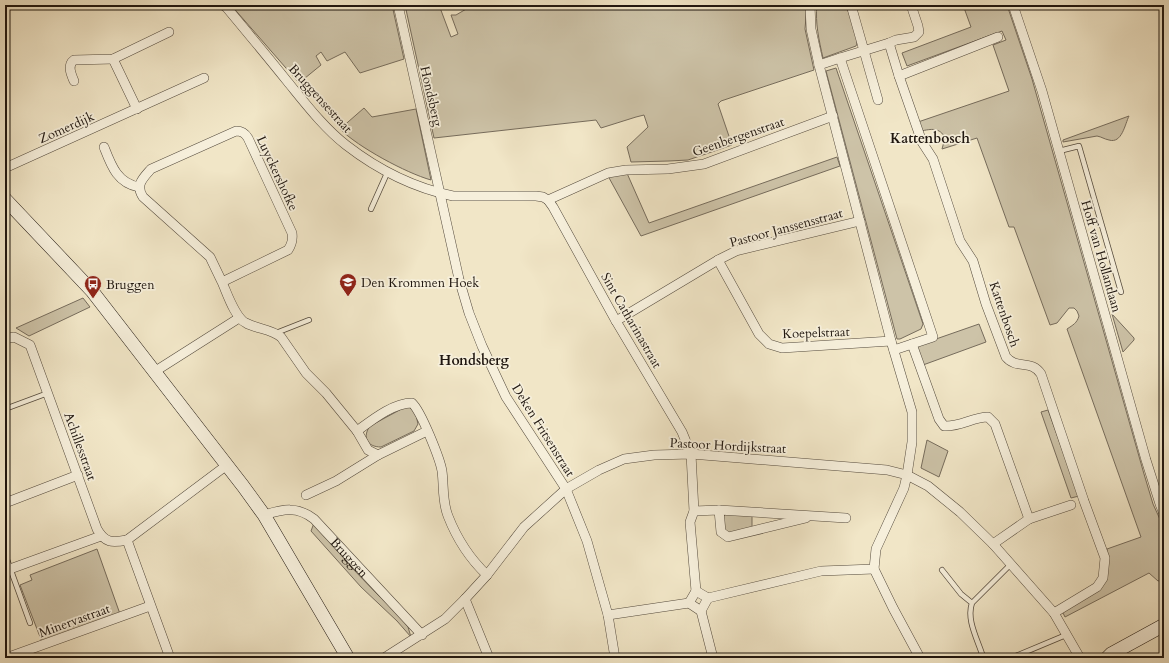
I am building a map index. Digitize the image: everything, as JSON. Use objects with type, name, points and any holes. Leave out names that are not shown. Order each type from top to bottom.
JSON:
[{"type":"street","name":"Bruggensestraat","points":[[223,5],[325,125],[346,145],[374,164],[413,184],[440,193]]},
{"type":"street","name":"Hondsberg","points":[[398,5],[440,193]]},
{"type":"street","points":[[810,5],[811,29],[819,65],[892,345],[912,412],[912,442],[904,488],[876,549],[874,569],[917,657]]},
{"type":"street","points":[[851,5],[878,100]]},
{"type":"street","points":[[819,65],[896,40],[914,37],[919,32],[911,5]]},
{"type":"street","name":"Hoff van Hollantlaan","points":[[1013,5],[1042,91],[1146,460],[1164,514]]},
{"type":"street","points":[[74,81],[69,67],[71,62],[74,60],[113,59],[169,32]]},
{"type":"street","points":[[899,76],[998,37]]},
{"type":"street","name":"Kattenbosch","points":[[889,43],[922,142],[933,159],[960,241],[973,261],[986,304],[1006,357],[1015,364],[1032,366],[1041,374],[1105,558],[1104,578],[1097,586],[1054,612]]},
{"type":"street","points":[[840,58],[933,337],[912,344],[892,345]]},
{"type":"street","points":[[113,59],[137,108]]},
{"type":"street","name":"Zomerdijk","points":[[5,168],[204,78]]},
{"type":"street","name":"Geenbergenstraat","points":[[548,200],[608,173],[626,170],[668,169],[704,164],[833,116]]},
{"type":"street","name":"Luyckershofke","points":[[139,187],[141,180],[151,169],[230,132],[241,131],[246,134],[292,233],[292,240],[288,250],[222,282]]},
{"type":"street","points":[[104,146],[114,172],[131,186],[139,187],[140,193],[143,197],[210,257],[239,318],[245,323],[276,333],[281,337],[306,373],[326,393],[357,431],[368,450],[378,454]]},
{"type":"street","points":[[440,193],[452,196],[536,196],[543,197],[548,200]]},
{"type":"street","name":"Deken Fritsenstraat","points":[[440,193],[459,279],[469,313],[482,346],[506,397],[566,490],[587,541],[608,615],[615,658]]},
{"type":"street","points":[[5,199],[92,291],[227,465],[264,515],[348,658]]},
{"type":"street","name":"Sint Catharinastraat","points":[[548,200],[682,432],[691,454],[694,511],[690,522],[696,591]]},
{"type":"street","name":"Pastoor Janssensstraat","points":[[616,320],[736,251],[860,221]]},
{"type":"street","name":"Koepelstraat","points":[[718,260],[759,334],[769,344],[782,348],[892,345]]},
{"type":"street","points":[[154,372],[239,318]]},
{"type":"street","name":"Achillesstraat","points":[[5,339],[14,337],[30,345],[97,529],[101,536]]},
{"type":"street","points":[[912,344],[939,419],[944,426],[953,426],[980,417],[988,417],[995,424],[1029,519]]},
{"type":"street","points":[[357,431],[381,414],[406,403],[412,403],[416,407],[442,470],[442,493],[447,516],[463,548],[476,564],[487,574]]},
{"type":"street","points":[[306,495],[336,481],[378,454],[427,432]]},
{"type":"street","name":"Pastoor Hordijkstraat","points":[[384,658],[445,619],[465,600],[524,526],[566,490],[599,470],[624,459],[654,455],[691,454],[887,470],[907,475],[928,486],[960,512],[993,544],[1054,612],[1066,636],[1080,658]]},
{"type":"street","points":[[10,569],[101,536],[108,541],[117,542],[127,540],[227,465]]},
{"type":"street","points":[[5,502],[78,475]]},
{"type":"street","points":[[993,544],[1029,519],[1072,505]]},
{"type":"street","name":"Bruggen","points":[[264,515],[287,510],[305,512],[314,519],[422,635]]},
{"type":"street","points":[[719,510],[721,532],[728,537],[815,516]]},
{"type":"street","points":[[694,511],[719,510],[846,518]]},
{"type":"street","points":[[127,540],[170,658]]},
{"type":"street","points":[[689,603],[696,591],[708,598],[821,571],[874,569]]},
{"type":"street","points":[[701,611],[708,598]]},
{"type":"street","points":[[465,600],[489,658]]},
{"type":"street","points":[[608,615],[689,603],[701,611],[713,658]]},
{"type":"street","name":"Minervastraat","points":[[6,658],[150,606]]},
{"type":"street","points":[[1107,658],[1111,654],[1164,625]]},
{"type":"lane","points":[[1059,151],[1079,146],[1121,292]]},
{"type":"lane","points":[[371,209],[388,171]]},
{"type":"lane","points":[[276,333],[309,320]]},
{"type":"lane","points":[[5,409],[48,393]]},
{"type":"lane","points":[[5,554],[30,623]]},
{"type":"lane","points":[[985,658],[983,657],[970,617],[970,609],[972,603],[1011,564]]},
{"type":"lane","points":[[942,570],[960,594],[972,603]]},
{"type":"lane","points":[[1011,658],[1066,636]]},
{"type":"shaded area","points":[[231,5],[392,5],[404,59],[360,73],[345,52],[327,61],[321,52],[316,56],[321,65],[299,83]]},
{"type":"shaded area","points":[[405,5],[439,5],[451,37],[458,34],[451,15],[456,15],[473,5],[807,5],[805,29],[814,70],[721,101],[718,104],[732,145],[688,160],[631,162],[627,147],[648,127],[644,115],[601,128],[596,120],[434,138]]},
{"type":"shaded area","points":[[817,5],[846,5],[856,32],[856,46],[823,58],[817,25]]},
{"type":"shaded area","points":[[963,5],[1007,5],[1032,79],[1153,504],[1164,528],[1164,580],[1158,581],[1149,573],[1065,617],[1062,611],[1069,604],[1100,590],[1104,580],[1107,549],[1141,537],[1067,329],[1077,320],[1079,316],[1077,311],[1074,308],[1069,308],[1057,323],[1050,325],[1014,227],[1009,227],[977,138],[942,149],[945,138],[941,132],[932,129],[921,131],[918,122],[1009,91],[993,45],[1006,40],[1002,31],[907,66],[902,53],[971,27]]},
{"type":"shaded area","points":[[836,68],[923,324],[921,329],[900,339],[897,339],[826,71]]},
{"type":"shaded area","points":[[364,108],[372,117],[416,109],[431,180],[409,172],[383,159],[358,144],[340,129]]},
{"type":"shaded area","points":[[1129,116],[1120,136],[1117,139],[1109,140],[1097,136],[1063,142],[1063,140]]},
{"type":"shaded area","points":[[837,157],[840,166],[641,236],[608,176],[626,171],[649,223]]},
{"type":"shaded area","points":[[83,298],[90,307],[29,336],[16,328]]},
{"type":"shaded area","points":[[1112,314],[1134,338],[1134,340],[1123,352]]},
{"type":"shaded area","points":[[979,324],[986,342],[923,365],[916,346]]},
{"type":"shaded area","points":[[407,406],[415,411],[418,424],[414,431],[381,447],[376,447],[367,441],[366,434],[370,426]]},
{"type":"shaded area","points":[[1048,410],[1079,496],[1071,498],[1041,412]]},
{"type":"shaded area","points":[[927,440],[948,451],[939,477],[921,468]]},
{"type":"shaded area","points":[[726,514],[752,516],[752,527],[729,534],[724,530],[723,517]]},
{"type":"shaded area","points":[[314,523],[353,569],[398,613],[408,627],[411,637],[397,621],[361,587],[311,531]]},
{"type":"shaded area","points":[[97,549],[120,614],[42,642],[20,585],[32,580],[30,575]]},
{"type":"place","name":"Den Krommen Hoek","points":[[348,297]]},
{"type":"place","name":"Bruggen","points":[[93,299]]},
{"type":"district","name":"Kattenbosch","points":[[930,138]]},
{"type":"district","name":"Hondsberg","points":[[474,360]]}]
